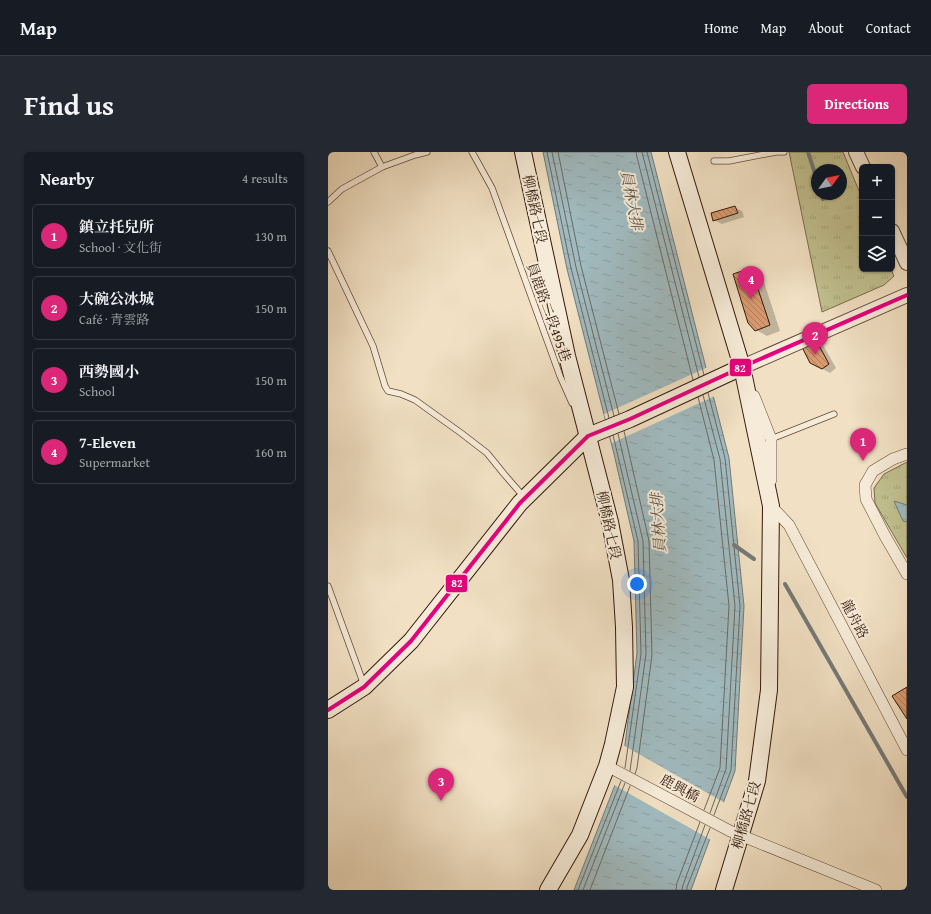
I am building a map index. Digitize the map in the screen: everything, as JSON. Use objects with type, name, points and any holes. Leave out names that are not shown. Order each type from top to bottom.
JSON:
[{"type":"main road","name":"柳橋路七段","points":[[523,152],[567,356],[612,529],[621,580],[624,627],[625,687],[613,744],[612,769],[580,835],[548,890]]},
{"type":"main road","name":"柳橋路七段","points":[[677,152],[742,366],[771,506],[769,690],[757,781],[735,833],[724,890]]},
{"type":"main road","points":[[328,710],[364,686],[411,641],[520,503],[588,436],[630,419],[742,366]]},
{"type":"street","points":[[856,152],[862,164]]},
{"type":"street","points":[[894,236],[907,263]]},
{"type":"street","points":[[771,506],[771,439],[742,366],[907,295]]},
{"type":"street","points":[[907,454],[873,471],[865,486],[866,499],[907,574]]},
{"type":"street","name":"龍舟路","points":[[771,506],[789,525],[907,750]]},
{"type":"street","name":"鹿興橋","points":[[612,769],[735,833],[876,890]]},
{"type":"lane","points":[[374,152],[382,167]]},
{"type":"lane","points":[[328,202],[342,189],[382,167],[426,152]]},
{"type":"lane","name":"員鹿路二段495巷","points":[[472,152],[492,188],[560,376],[588,436]]},
{"type":"lane","points":[[714,160],[729,161],[776,152],[784,152]]},
{"type":"lane","points":[[328,251],[374,346],[385,386],[388,391],[401,394],[415,400],[487,453],[526,498]]},
{"type":"lane","points":[[771,439],[834,414]]},
{"type":"lane","points":[[328,586],[364,686]]},
{"type":"green space","points":[[789,152],[843,152],[859,191],[859,272],[892,272],[894,276],[884,285],[822,312]]},
{"type":"green space","points":[[907,462],[907,558],[875,503],[874,488],[884,474]]},
{"type":"water","name":"員林大排","points":[[543,152],[651,152],[729,458],[744,606],[735,771],[691,890],[574,890],[622,767],[637,653],[634,541],[614,454],[567,269]]},
{"type":"water","points":[[894,501],[907,505],[907,522],[903,521]]},
{"type":"pier","points":[[708,367],[715,396],[612,443],[604,414]]},
{"type":"pier","points":[[623,745],[725,803],[711,840],[614,785],[620,766]]},
{"type":"building","points":[[735,206],[738,213],[713,221],[711,213]]},
{"type":"building","points":[[751,268],[770,325],[755,331],[748,323],[733,274]]},
{"type":"building","points":[[816,340],[829,364],[822,369],[810,363],[802,347]]},
{"type":"building","points":[[907,687],[907,719],[892,696]]},
{"type":"waterway","points":[[808,152],[812,164]]},
{"type":"waterway","points":[[734,545],[754,559]]},
{"type":"waterway","points":[[785,584],[907,797]]},
{"type":"transit line","name":"82","points":[[328,710],[364,687],[411,641],[520,503],[588,436],[630,419],[742,367],[907,295]]},
{"type":"place","name":"7-Eleven","points":[[751,299]]},
{"type":"place","name":"大碗公冰城","points":[[815,355]]},
{"type":"place","name":"鎮立托兒所","points":[[863,461]]},
{"type":"place","name":"西勢國小","points":[[441,801]]}]
